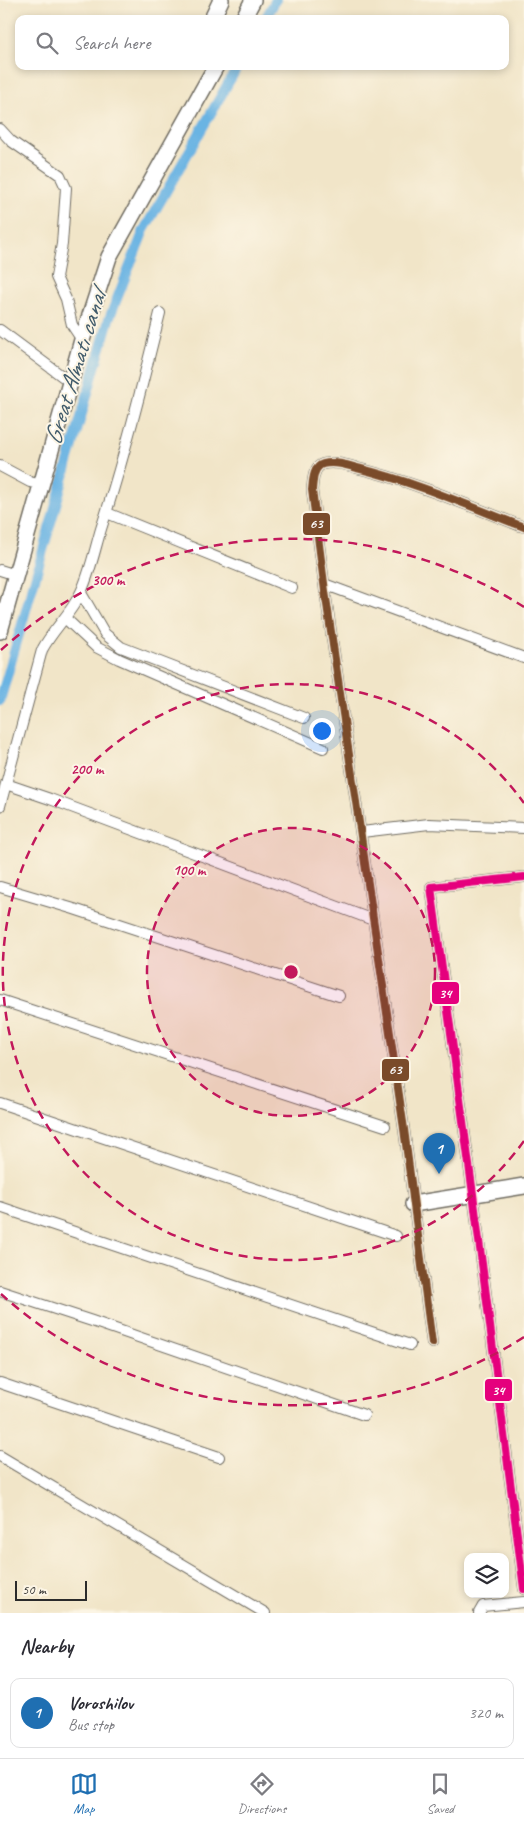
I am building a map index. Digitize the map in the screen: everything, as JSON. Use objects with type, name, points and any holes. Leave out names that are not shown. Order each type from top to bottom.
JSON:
[{"type":"main road","points":[[214,15],[221,0]]},
{"type":"main road","points":[[245,15],[253,0]]},
{"type":"main road","points":[[0,631],[82,340],[109,257],[214,70]]},
{"type":"main road","points":[[413,1204],[524,1186]]},
{"type":"street","points":[[0,129],[11,141],[60,175],[66,188],[62,244],[56,276],[66,299],[72,325],[82,340]]},
{"type":"street","points":[[0,806],[42,650],[50,634],[65,618],[81,593],[107,513],[160,313]]},
{"type":"street","points":[[0,330],[70,382]]},
{"type":"street","points":[[432,1344],[362,832],[324,584],[312,490],[314,474],[319,466],[324,464],[339,464],[391,476],[524,528]]},
{"type":"street","points":[[0,466],[41,486]]},
{"type":"street","points":[[107,513],[292,588]]},
{"type":"street","points":[[0,570],[16,575]]},
{"type":"street","points":[[324,584],[524,658]]},
{"type":"street","points":[[81,593],[105,634],[121,648],[304,718]]},
{"type":"street","points":[[65,618],[96,647],[119,660],[323,748]]},
{"type":"street","points":[[6,784],[373,920]]},
{"type":"street","points":[[362,832],[429,824],[524,828]]},
{"type":"street","points":[[524,877],[431,886],[524,1589]]},
{"type":"street","points":[[0,887],[74,909],[339,996]]},
{"type":"street","points":[[0,1000],[385,1126]]},
{"type":"street","points":[[0,1103],[396,1236]]},
{"type":"street","points":[[0,1207],[410,1345]]},
{"type":"street","points":[[0,1291],[364,1415]]},
{"type":"street","points":[[0,1383],[219,1457]]},
{"type":"street","points":[[0,1456],[265,1613]]},
{"type":"street","points":[[479,1613],[483,1606],[524,1602]]},
{"type":"waterway","name":"Great Almatı canal","points":[[267,15],[276,0]]},
{"type":"waterway","name":"Great Almatı canal","points":[[0,701],[109,319],[144,230],[236,70]]},
{"type":"transit line","name":"63","points":[[432,1343],[404,1129],[325,591],[312,490],[314,475],[317,468],[323,464],[345,465],[421,487],[524,527]]},
{"type":"transit line","name":"34","points":[[524,877],[431,887],[524,1589]]},
{"type":"place","name":"Voroshilov","points":[[439,1174]]}]
